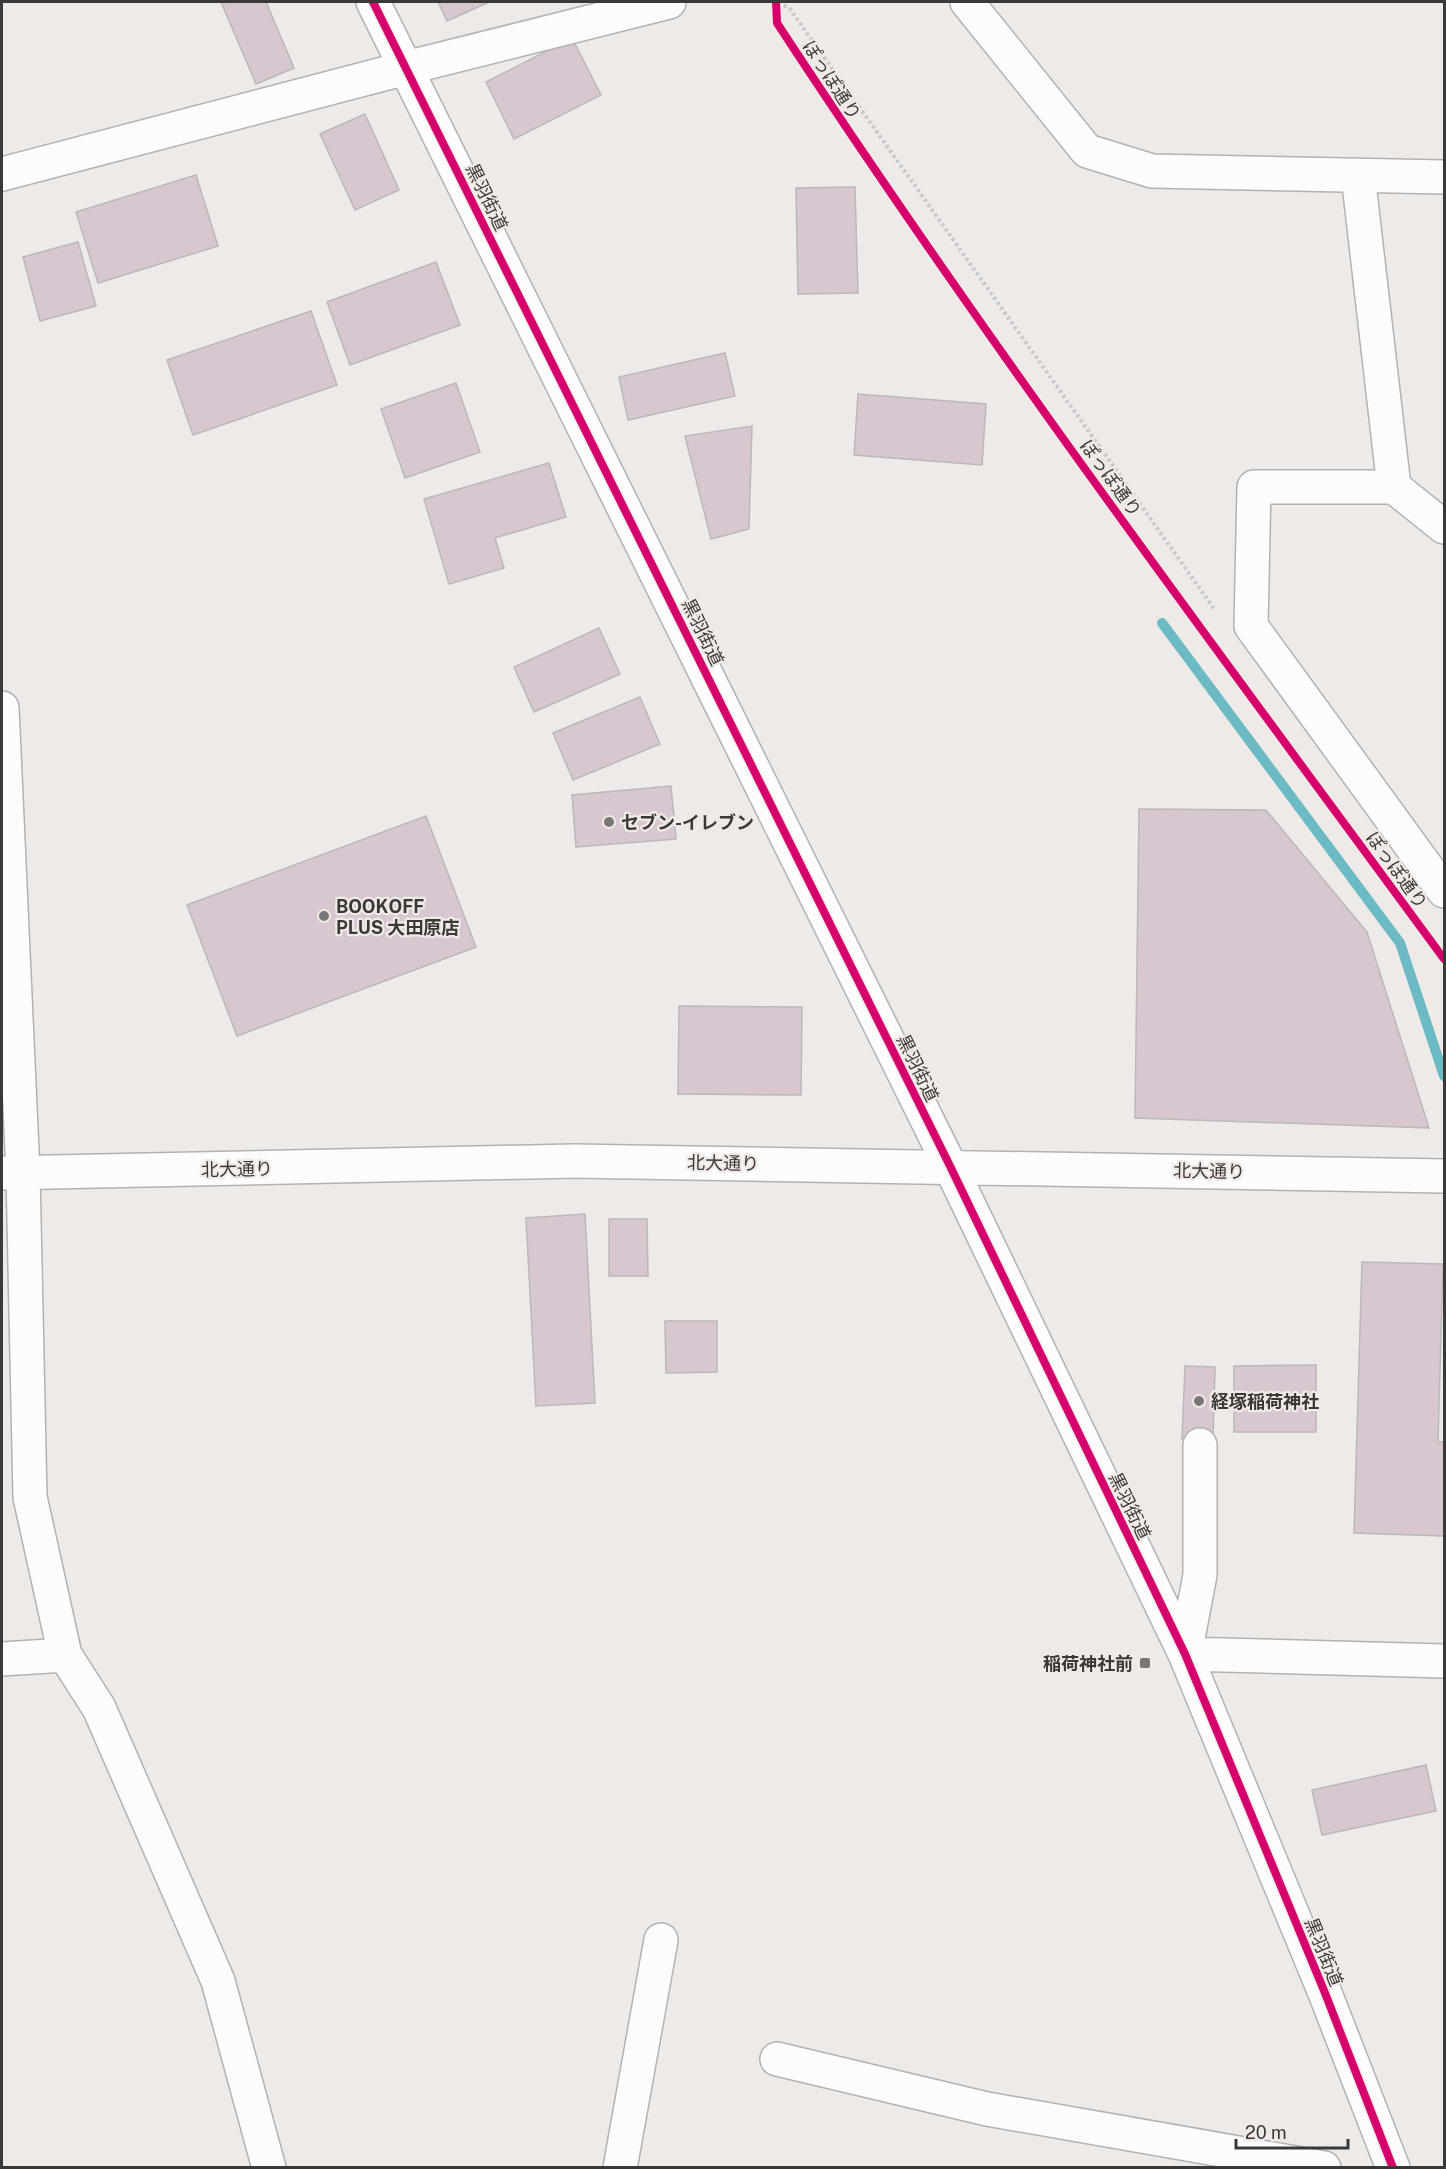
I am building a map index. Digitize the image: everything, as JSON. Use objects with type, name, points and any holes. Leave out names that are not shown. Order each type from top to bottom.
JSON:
[{"type":"street","name":"黒羽街道","points":[[374,2],[950,1166],[1185,1654],[1325,1994],[1393,2168]]},
{"type":"street","points":[[2,174],[669,2]]},
{"type":"street","points":[[967,2],[1087,151],[1152,171],[1444,177]]},
{"type":"street","points":[[1358,175],[1394,487]]},
{"type":"street","points":[[1444,527],[1394,487],[1254,487],[1251,626],[1444,891]]},
{"type":"street","points":[[2,708],[12,1173],[30,1497],[65,1655],[99,1708],[218,1981],[269,2168]]},
{"type":"street","name":"北大通り","points":[[12,1173],[574,1161],[1444,1176]]},
{"type":"street","points":[[1200,1445],[1200,1575],[1185,1654],[1444,1661]]},
{"type":"street","points":[[2,1659],[65,1655]]},
{"type":"street","points":[[621,2168],[661,1940]]},
{"type":"street","points":[[777,2059],[987,2109],[1324,2168]]},
{"type":"path","points":[[777,12],[777,2],[790,9],[1217,612]]},
{"type":"building","points":[[221,2],[266,2],[294,68],[256,84]]},
{"type":"building","points":[[438,2],[489,2],[447,21]]},
{"type":"building","points":[[572,38],[601,95],[514,139],[486,82]]},
{"type":"building","points":[[365,114],[399,190],[355,210],[320,134]]},
{"type":"building","points":[[196,175],[218,246],[98,283],[76,212]]},
{"type":"building","points":[[855,187],[858,293],[798,294],[796,188]]},
{"type":"building","points":[[78,242],[96,306],[40,321],[23,257]]},
{"type":"building","points":[[436,262],[460,325],[350,365],[327,302]]},
{"type":"building","points":[[311,311],[337,385],[193,435],[167,360]]},
{"type":"building","points":[[725,353],[735,396],[628,420],[619,377]]},
{"type":"building","points":[[456,383],[480,452],[405,478],[381,409]]},
{"type":"building","points":[[858,394],[986,404],[982,465],[854,455]]},
{"type":"building","points":[[752,426],[749,529],[711,539],[685,436]]},
{"type":"building","points":[[549,463],[566,517],[495,538],[504,568],[449,584],[424,499]]},
{"type":"building","points":[[599,628],[620,674],[534,712],[514,667]]},
{"type":"building","points":[[640,697],[660,744],[573,780],[553,733]]},
{"type":"building","points":[[671,786],[676,839],[576,847],[572,795]]},
{"type":"building","points":[[1139,809],[1266,810],[1367,932],[1429,1128],[1135,1118]]},
{"type":"building","points":[[426,816],[476,947],[237,1036],[187,905]]},
{"type":"building","points":[[679,1006],[802,1007],[801,1095],[678,1094]]},
{"type":"building","points":[[585,1214],[595,1403],[536,1406],[526,1218]]},
{"type":"building","points":[[609,1219],[647,1219],[648,1276],[609,1276]]},
{"type":"building","points":[[1362,1262],[1443,1264],[1438,1442],[1444,1442],[1444,1536],[1354,1533]]},
{"type":"building","points":[[665,1321],[717,1321],[717,1372],[666,1373]]},
{"type":"building","points":[[1316,1365],[1316,1432],[1234,1432],[1234,1366]]},
{"type":"building","points":[[1185,1366],[1215,1367],[1213,1439],[1182,1439]]},
{"type":"building","points":[[1426,1765],[1436,1811],[1322,1835],[1312,1790]]},
{"type":"waterway","points":[[1162,623],[1400,943],[1444,1076]]},
{"type":"cycle path","points":[[373,2],[950,1166],[1185,1654],[1325,1993],[1393,2168]]},
{"type":"cycle path","name":"ぽっぽ通り","points":[[776,2],[777,23],[1020,379],[1444,959]]},
{"type":"place","name":"セブン-イレブン","points":[[609,822]]},
{"type":"place","name":"BOOKOFF PLUS 大田原店","points":[[324,916]]},
{"type":"place","name":"経塚稲荷神社","points":[[1199,1401]]},
{"type":"place","name":"稲荷神社前","points":[[1145,1663]]}]
